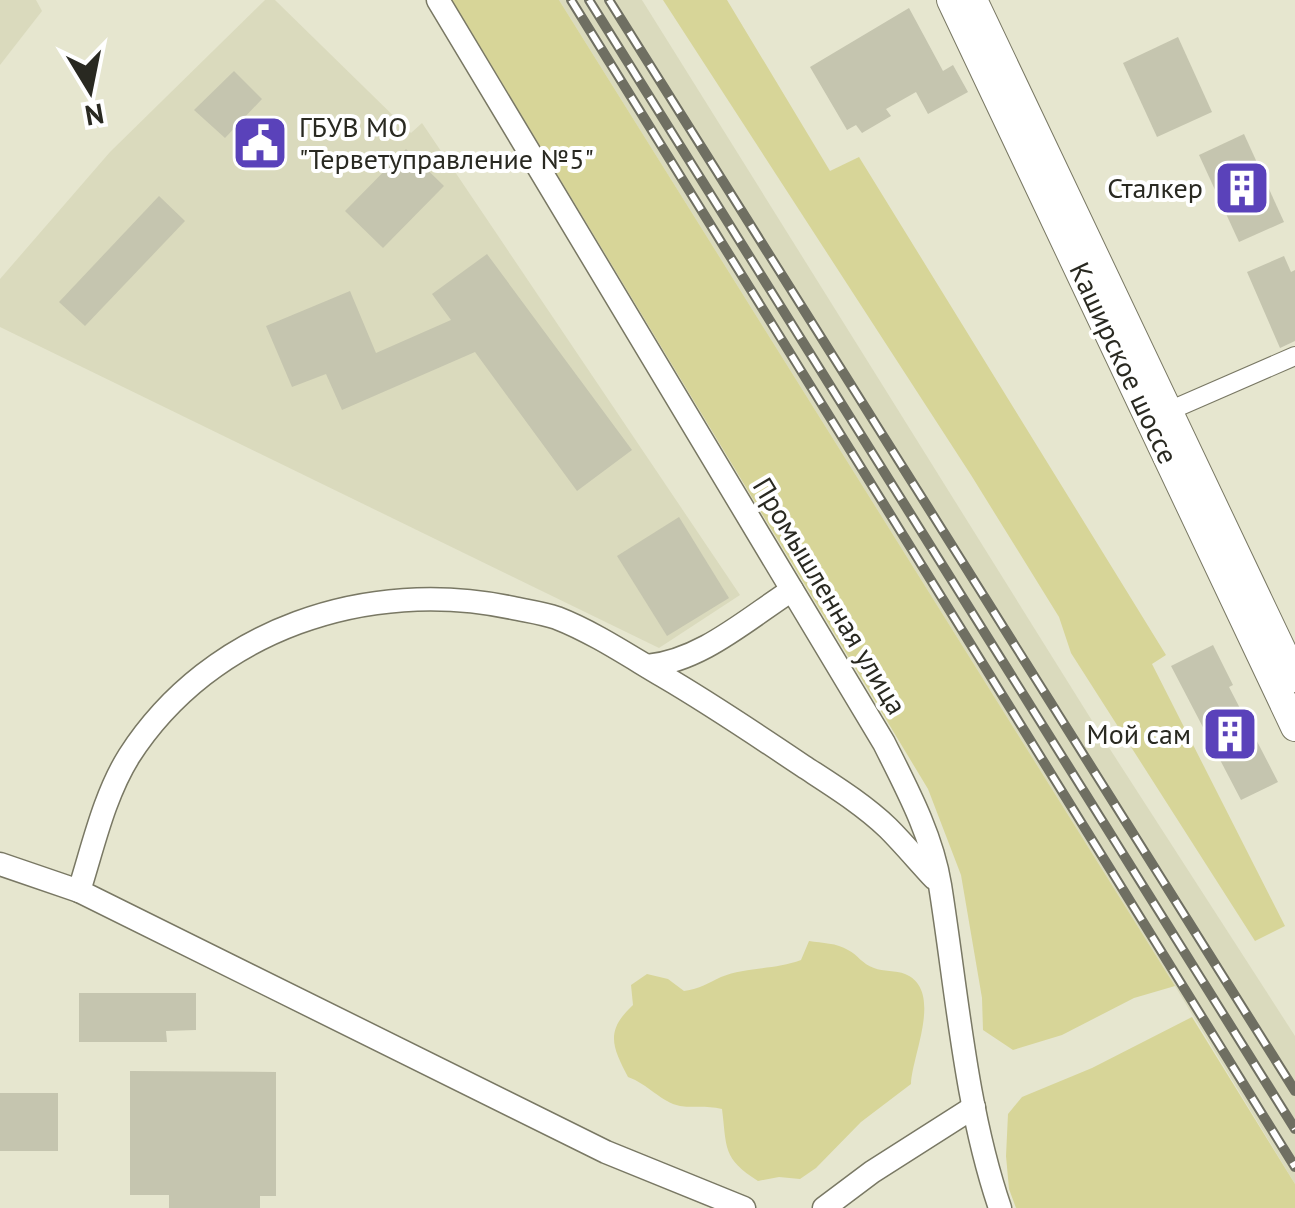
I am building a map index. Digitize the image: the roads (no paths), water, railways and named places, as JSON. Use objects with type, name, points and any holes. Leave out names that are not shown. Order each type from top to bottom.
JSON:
[{"type":"main road","name":"Каширское шоссе","points":[[951,0],[1295,727]]},
{"type":"main road","name":"Каширское шоссе","points":[[973,0],[1295,678]]},
{"type":"street","name":"Промышленная улица","points":[[438,0],[902,778],[940,884],[974,1107],[1000,1208]]},
{"type":"street","points":[[1170,410],[1295,356]]},
{"type":"street","points":[[647,666],[672,664],[692,655],[792,590]]},
{"type":"street","points":[[79,891],[112,790],[128,757],[162,714],[200,677],[253,641],[302,619],[353,605],[414,598],[480,601],[556,618],[647,666],[855,801],[888,828],[940,884]]},
{"type":"street","points":[[0,864],[79,891],[606,1152],[744,1208]]},
{"type":"street","points":[[824,1208],[872,1172],[974,1107]]},
{"type":"railway","points":[[571,0],[1295,1167]]},
{"type":"railway","points":[[589,0],[1295,1129]]},
{"type":"railway","points":[[609,0],[1295,1091]]},
{"type":"place","name":"ГБУВ МО \"Терветуправление №5\"","points":[[260,143]]},
{"type":"place","name":"Сталкер","points":[[1242,188]]},
{"type":"place","name":"Мой сам","points":[[1230,734]]}]
